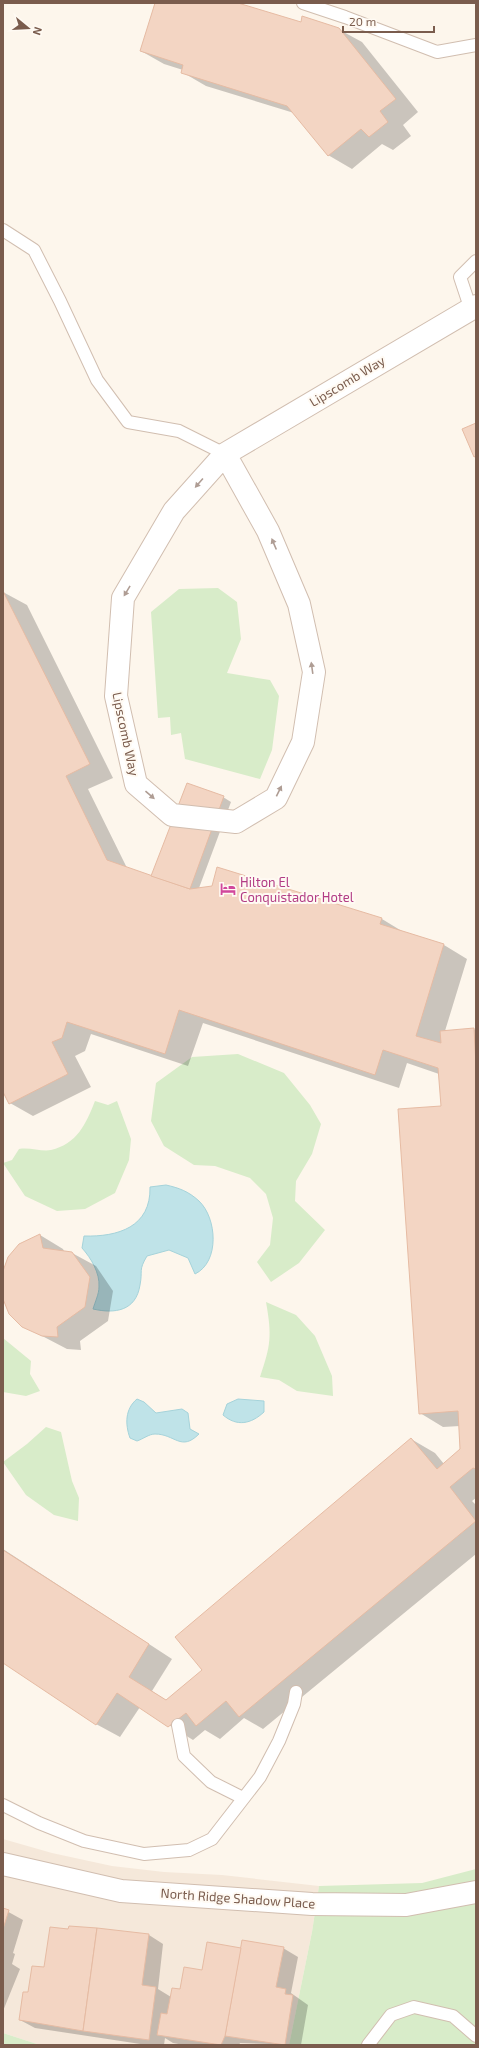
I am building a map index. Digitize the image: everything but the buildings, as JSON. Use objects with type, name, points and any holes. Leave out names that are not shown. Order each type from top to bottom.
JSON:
[{"type":"street","name":"Lipscomb Way","points":[[225,454],[268,531],[299,604],[314,672],[304,742],[276,798],[236,822],[172,815],[136,784],[116,696],[123,598],[174,511],[225,454],[385,358],[474,309]]},
{"type":"street","name":"North Ridge Shadow Place","points":[[3,1864],[121,1891],[312,1904],[406,1905],[476,1892]]},
{"type":"lane","points":[[303,3],[345,17],[437,52],[476,45]]},
{"type":"lane","points":[[3,230],[34,250],[97,380],[128,422],[179,431],[225,454]]},
{"type":"lane","points":[[474,309],[460,277],[476,261]]},
{"type":"lane","points":[[3,1805],[40,1823],[84,1841],[144,1854],[189,1850],[212,1839],[260,1777],[279,1741],[294,1704],[296,1692]]},
{"type":"lane","points":[[178,1725],[184,1756],[211,1782],[243,1798]]},
{"type":"lane","points":[[368,2045],[391,2016],[414,2007],[453,2016],[476,2036]]},
{"type":"shaded area","points":[[3,1839],[52,1853],[112,1866],[164,1872],[222,1875],[319,1886],[312,1932],[289,2045],[40,2045],[3,2033]]},
{"type":"green space","points":[[218,588],[237,602],[241,639],[227,673],[270,680],[279,696],[272,750],[260,779],[185,759],[181,733],[171,735],[170,717],[158,718],[151,612],[179,589]]},
{"type":"green space","points":[[238,1054],[284,1073],[310,1105],[321,1124],[312,1154],[296,1181],[295,1201],[325,1230],[299,1263],[271,1282],[257,1262],[270,1245],[273,1218],[266,1194],[250,1178],[215,1166],[194,1165],[164,1146],[151,1121],[156,1083],[192,1057]]},
{"type":"green space","points":[[95,1101],[108,1105],[117,1101],[131,1139],[129,1160],[115,1193],[85,1209],[57,1211],[25,1196],[3,1163],[12,1160],[19,1149],[51,1150],[68,1143],[84,1125]]},
{"type":"green space","points":[[266,1302],[296,1315],[315,1336],[332,1376],[333,1396],[297,1391],[279,1380],[260,1377],[268,1348],[270,1332]]},
{"type":"green space","points":[[3,1338],[31,1361],[30,1374],[40,1391],[26,1396],[3,1392]]},
{"type":"green space","points":[[46,1427],[61,1432],[72,1481],[79,1498],[78,1521],[54,1515],[26,1495],[3,1462]]},
{"type":"green space","points":[[476,1869],[476,2045],[289,2045],[312,1932],[319,1886],[422,1883]]},
{"type":"green space","points":[[3,2033],[40,2045],[3,2045]]},
{"type":"water","points":[[166,1185],[187,1192],[199,1201],[205,1209],[212,1228],[213,1239],[209,1260],[203,1268],[195,1274],[188,1258],[169,1250],[147,1256],[142,1268],[138,1294],[129,1305],[123,1309],[109,1311],[93,1309],[99,1282],[98,1276],[89,1256],[82,1248],[84,1236],[109,1234],[130,1227],[139,1220],[145,1212],[149,1201],[150,1187]]},
{"type":"water","points":[[137,1399],[144,1402],[156,1413],[182,1409],[188,1413],[190,1429],[199,1434],[187,1442],[178,1441],[155,1434],[137,1441],[130,1438],[127,1427],[127,1417],[130,1407]]},
{"type":"water","points":[[238,1399],[264,1401],[264,1412],[254,1419],[244,1422],[228,1419],[223,1415],[227,1404]]},
{"type":"place","name":"Hilton El Conquistador Hotel","points":[[228,889]]}]
